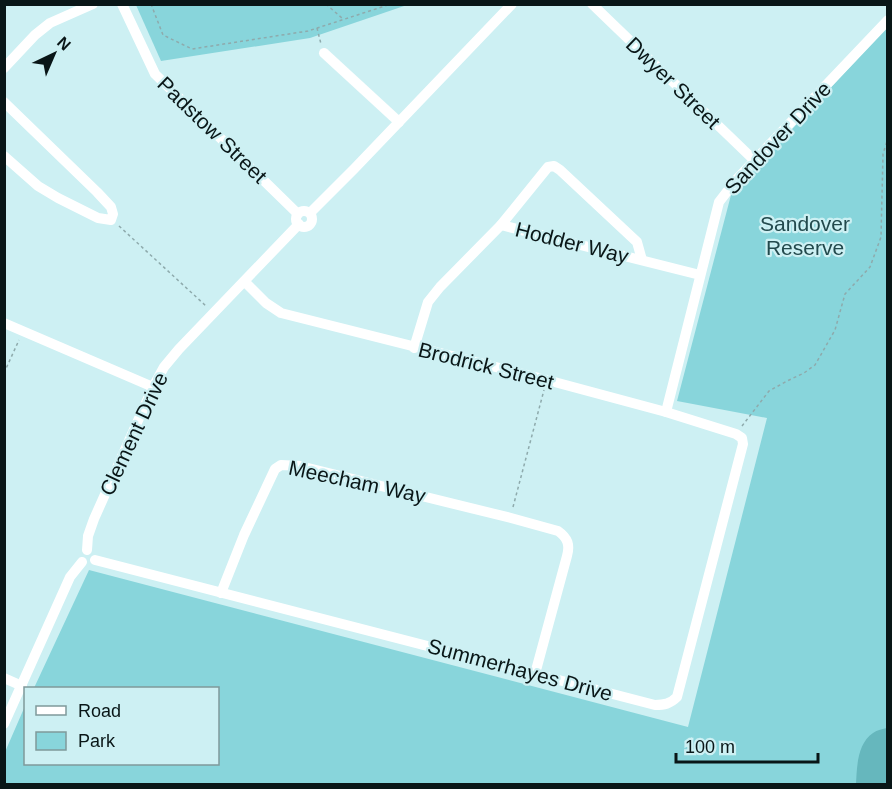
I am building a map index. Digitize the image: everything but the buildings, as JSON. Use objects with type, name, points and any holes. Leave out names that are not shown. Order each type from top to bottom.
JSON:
[{"type":"street","points":[[4,68],[35,35],[50,23],[93,4]]},
{"type":"street","name":"Padstow Street","points":[[122,4],[155,74],[302,217]]},
{"type":"street","name":"Clement Drive","points":[[87,550],[88,536],[94,519],[164,367],[245,282],[302,217],[354,170],[512,4]]},
{"type":"street","name":"Dwyer Street","points":[[592,4],[754,161]]},
{"type":"street","name":"Sandover Drive","points":[[666,412],[719,202],[736,180],[888,20]]},
{"type":"street","points":[[324,53],[399,122]]},
{"type":"street","points":[[4,102],[111,207],[113,214],[111,220],[98,218],[48,192],[4,156]]},
{"type":"street","name":"Hodder Way","points":[[414,348],[428,303],[440,287],[501,225],[548,167],[554,166],[569,177],[637,242],[642,260]]},
{"type":"street","name":"Hodder Way","points":[[501,225],[700,274]]},
{"type":"street","name":"Brodrick Street","points":[[245,282],[266,303],[281,313],[547,380],[666,412],[736,434]]},
{"type":"street","points":[[4,323],[153,387]]},
{"type":"street","name":"Summerhayes Drive","points":[[95,560],[655,705],[666,705],[677,697],[743,444],[742,438],[736,434]]},
{"type":"street","name":"Meecham Way","points":[[221,593],[261,498],[275,469],[281,465],[300,466],[511,518],[558,531],[573,539],[535,674]]},
{"type":"street","points":[[4,724],[70,577],[82,562],[81,554],[87,550],[94,552],[96,556],[92,563],[82,562]]},
{"type":"street","points":[[4,678],[22,686]]},
{"type":"path","points":[[151,4],[163,35],[192,49],[308,31],[391,4]]},
{"type":"path","points":[[326,4],[344,20]]},
{"type":"path","points":[[317,28],[324,53]]},
{"type":"path","points":[[736,434],[770,392],[815,365],[835,330],[845,294],[870,267],[881,237],[883,154],[888,138]]},
{"type":"path","points":[[111,220],[214,314]]},
{"type":"path","points":[[4,373],[23,331]]},
{"type":"path","points":[[511,518],[547,380]]},
{"type":"green space","points":[[136,5],[407,5],[310,38],[161,61]]},
{"type":"green space","name":"Sandover Reserve","points":[[887,27],[887,784],[5,784],[5,752],[24,708],[24,765],[219,765],[219,687],[34,687],[89,570],[688,727],[767,418],[677,401],[731,195]]},
{"type":"shaded area","points":[[887,728],[887,784],[856,784],[859,756],[864,743],[873,733]]}]
